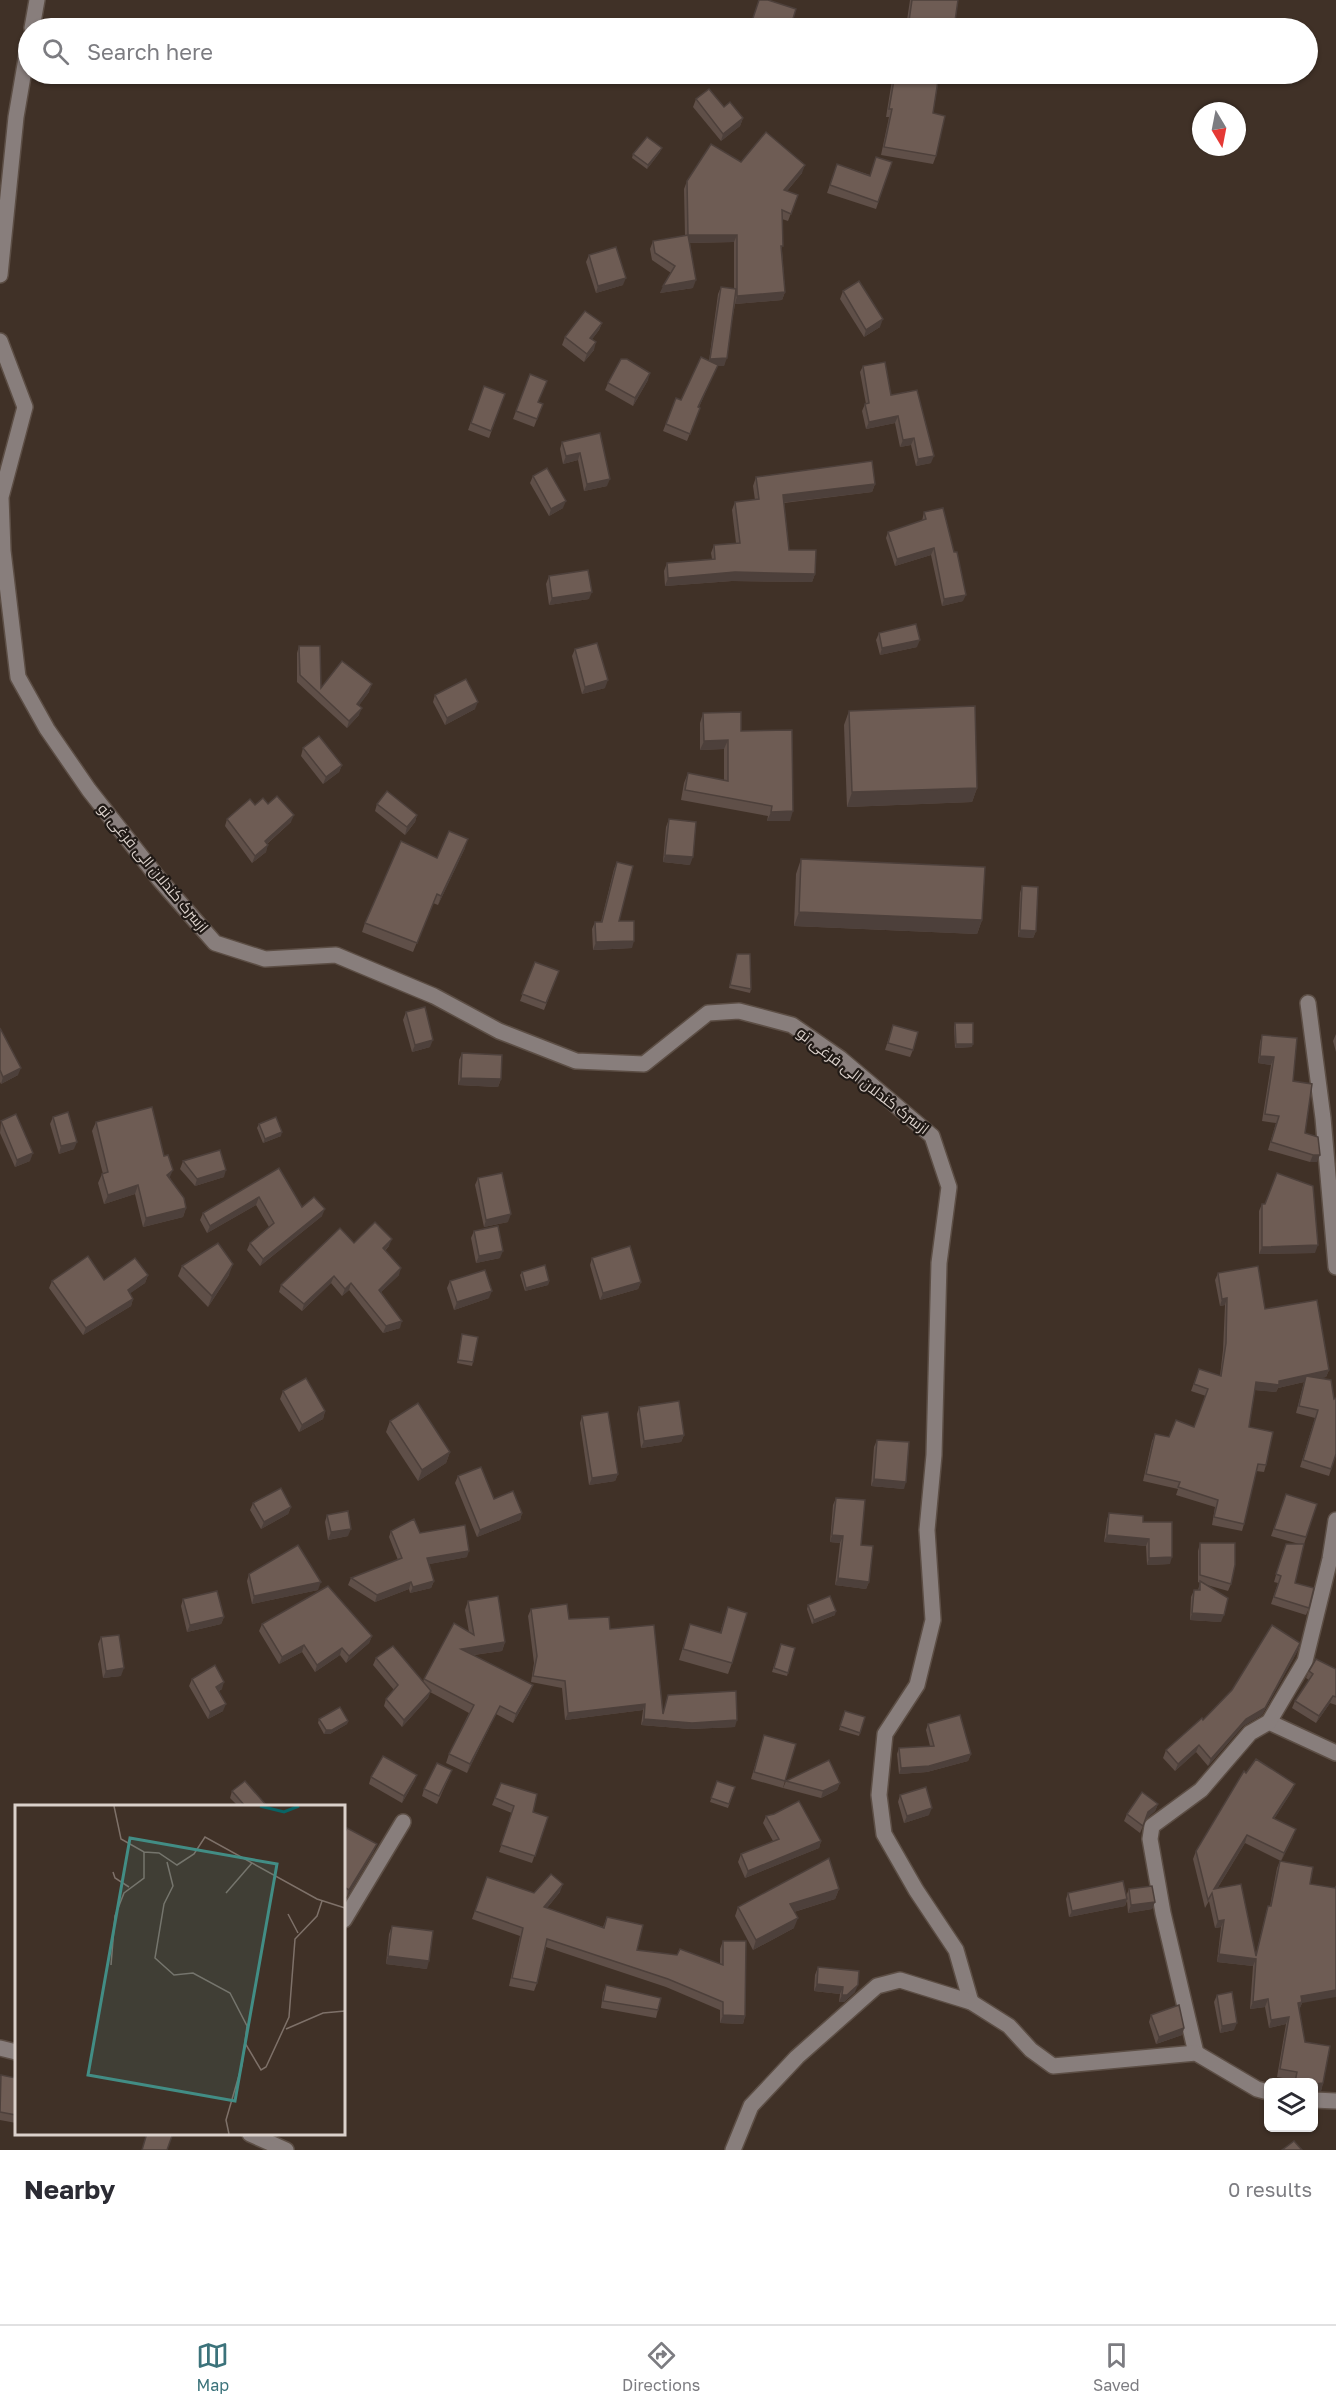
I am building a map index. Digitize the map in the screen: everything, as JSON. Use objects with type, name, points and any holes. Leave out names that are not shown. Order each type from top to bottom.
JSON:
[{"type":"street","points":[[34,18],[37,0]]},
{"type":"street","points":[[0,275],[16,117],[22,84]]},
{"type":"street","name":"ازسرک کندلان الی فرغی تو","points":[[0,341],[25,407],[1,497],[1,527],[18,677],[47,729],[89,790],[159,879],[215,943],[265,959],[336,955],[434,996],[499,1031],[576,1061],[644,1064],[708,1013],[739,1011],[750,1013],[792,1025],[841,1059],[932,1136],[949,1187],[939,1263],[934,1455],[927,1530],[933,1620],[917,1685],[885,1734],[879,1796],[884,1834],[916,1890],[956,1950],[971,2002]]},
{"type":"street","points":[[1308,1003],[1323,1118],[1336,1267]]},
{"type":"street","points":[[1196,2053],[1163,1913],[1150,1839],[1152,1826],[1202,1790],[1250,1733],[1269,1722],[1305,1661],[1330,1559],[1336,1520]]},
{"type":"street","points":[[1269,1722],[1336,1753]]},
{"type":"street","points":[[345,1918],[403,1822]]},
{"type":"street","points":[[733,2150],[751,2106],[797,2057],[877,1986],[900,1980],[971,2002],[1009,2026],[1031,2050],[1053,2066],[1196,2053],[1257,2089],[1264,2091]]},
{"type":"street","points":[[0,2048],[15,2052]]},
{"type":"street","points":[[1318,2100],[1336,2101]]},
{"type":"street","points":[[254,2135],[286,2150]]},
{"type":"building","points":[[759,0],[768,0],[796,9],[793,18],[753,18]]},
{"type":"building","points":[[912,0],[958,0],[955,18],[909,18]]},
{"type":"building","points":[[893,84],[937,84],[933,113],[945,116],[936,156],[884,147],[892,109],[889,109]]},
{"type":"building","points":[[709,89],[724,107],[730,102],[743,118],[723,134],[696,99]]},
{"type":"building","points":[[766,132],[805,165],[784,190],[798,195],[791,214],[782,210],[783,246],[781,246],[785,292],[737,296],[737,235],[688,235],[687,181],[711,144],[741,162]]},
{"type":"building","points":[[647,137],[662,148],[648,165],[633,154]]},
{"type":"building","points":[[876,157],[892,162],[878,202],[830,185],[837,164],[870,176]]},
{"type":"building","points":[[688,235],[696,280],[663,286],[675,266],[655,253],[653,241]]},
{"type":"building","points":[[616,247],[626,278],[598,286],[589,255]]},
{"type":"building","points":[[859,281],[883,319],[866,330],[843,291]]},
{"type":"building","points":[[721,287],[736,289],[727,358],[710,359]]},
{"type":"building","points":[[585,311],[602,323],[590,338],[596,342],[587,354],[565,337]]},
{"type":"building","points":[[701,357],[718,365],[698,407],[700,408],[690,434],[666,424],[676,398],[681,400]]},
{"type":"building","points":[[621,359],[627,359],[650,373],[635,398],[608,383]]},
{"type":"building","points":[[885,362],[891,395],[917,390],[934,456],[918,459],[914,438],[903,440],[898,416],[869,422],[865,404],[869,403],[863,366]]},
{"type":"building","points":[[530,374],[547,381],[538,402],[543,404],[537,419],[516,411]]},
{"type":"building","points":[[484,386],[505,394],[491,431],[471,423]]},
{"type":"building","points":[[600,433],[610,479],[587,484],[580,453],[566,456],[562,442]]},
{"type":"building","points":[[872,461],[875,484],[783,495],[789,550],[816,550],[815,574],[735,572],[668,578],[667,563],[715,559],[714,545],[740,543],[735,502],[759,499],[756,477]]},
{"type":"building","points":[[547,468],[566,501],[551,509],[533,476]]},
{"type":"building","points":[[943,508],[954,552],[957,552],[966,595],[944,599],[934,548],[897,559],[888,532],[926,519],[924,512]]},
{"type":"building","points":[[588,570],[592,592],[552,598],[549,576]]},
{"type":"building","points":[[916,624],[920,640],[882,648],[879,633]]},
{"type":"building","points":[[597,643],[608,680],[585,687],[575,649]]},
{"type":"building","points":[[299,646],[320,646],[321,688],[342,661],[372,684],[357,704],[362,708],[349,721],[300,675]]},
{"type":"building","points":[[466,679],[478,702],[447,718],[435,695]]},
{"type":"building","points":[[975,706],[977,788],[852,792],[849,711]]},
{"type":"building","points":[[741,712],[741,731],[792,730],[793,811],[771,812],[772,806],[685,790],[688,773],[728,781],[728,740],[704,741],[703,713]]},
{"type":"building","points":[[319,736],[342,765],[326,777],[303,748]]},
{"type":"building","points":[[387,791],[417,815],[407,827],[377,804]]},
{"type":"building","points":[[277,796],[294,815],[265,841],[268,845],[255,856],[227,819],[250,799],[255,805],[263,798],[268,804]]},
{"type":"building","points":[[669,819],[696,822],[693,857],[665,855]]},
{"type":"building","points":[[449,831],[468,839],[441,896],[437,894],[417,943],[365,923],[401,841],[437,858]]},
{"type":"building","points":[[801,859],[985,867],[982,920],[799,912]]},
{"type":"building","points":[[617,862],[633,866],[619,921],[634,921],[634,941],[596,942],[595,922],[602,922]]},
{"type":"building","points":[[1022,886],[1038,887],[1036,931],[1020,930]]},
{"type":"building","points":[[737,954],[750,954],[751,989],[730,985]]},
{"type":"building","points":[[535,962],[559,971],[546,1003],[522,994]]},
{"type":"building","points":[[425,1007],[433,1040],[415,1045],[406,1012]]},
{"type":"building","points":[[955,1023],[973,1023],[973,1044],[956,1044]]},
{"type":"building","points":[[893,1025],[918,1032],[913,1050],[888,1043]]},
{"type":"building","points":[[0,1028],[21,1068],[3,1077],[0,1070]]},
{"type":"building","points":[[1262,1035],[1297,1038],[1293,1081],[1312,1084],[1305,1133],[1318,1137],[1320,1155],[1271,1142],[1279,1116],[1265,1114],[1274,1057],[1260,1056]]},
{"type":"building","points":[[462,1053],[502,1055],[501,1079],[461,1078]]},
{"type":"building","points":[[152,1107],[164,1156],[168,1155],[173,1170],[167,1175],[184,1198],[186,1208],[146,1218],[138,1185],[108,1195],[102,1174],[108,1172],[96,1122]]},
{"type":"building","points":[[68,1112],[77,1142],[61,1146],[53,1117]]},
{"type":"building","points":[[16,1114],[33,1153],[17,1160],[1,1121]]},
{"type":"building","points":[[276,1117],[282,1132],[265,1139],[259,1124]]},
{"type":"building","points":[[220,1150],[226,1170],[197,1179],[183,1161]]},
{"type":"building","points":[[279,1168],[302,1207],[314,1197],[325,1209],[263,1259],[250,1243],[274,1223],[259,1197],[210,1226],[203,1213]]},
{"type":"building","points":[[502,1173],[511,1214],[486,1220],[478,1178]]},
{"type":"building","points":[[1277,1173],[1313,1186],[1318,1245],[1262,1247],[1262,1204],[1265,1204]]},
{"type":"building","points":[[375,1222],[392,1239],[383,1248],[401,1268],[379,1290],[402,1321],[386,1326],[351,1283],[345,1289],[334,1276],[304,1304],[281,1285],[340,1228],[354,1243]]},
{"type":"building","points":[[498,1226],[503,1251],[479,1256],[474,1231]]},
{"type":"building","points":[[218,1243],[233,1264],[212,1296],[182,1266]]},
{"type":"building","points":[[630,1246],[641,1282],[603,1293],[592,1258]]},
{"type":"building","points":[[88,1256],[104,1280],[135,1258],[148,1275],[128,1290],[133,1299],[86,1328],[52,1281]]},
{"type":"building","points":[[545,1265],[549,1281],[526,1288],[522,1272]]},
{"type":"building","points":[[1258,1266],[1265,1309],[1317,1300],[1329,1370],[1279,1381],[1279,1385],[1256,1382],[1249,1427],[1273,1432],[1266,1465],[1258,1464],[1244,1524],[1214,1517],[1218,1500],[1178,1487],[1180,1482],[1146,1474],[1155,1434],[1169,1437],[1176,1420],[1194,1427],[1208,1389],[1194,1384],[1199,1369],[1221,1376],[1226,1343],[1227,1298],[1222,1299],[1218,1273]]},
{"type":"building","points":[[485,1270],[492,1291],[457,1302],[450,1281]]},
{"type":"building","points":[[462,1334],[478,1337],[473,1362],[458,1360]]},
{"type":"building","points":[[1306,1376],[1331,1380],[1334,1399],[1336,1398],[1336,1454],[1331,1469],[1303,1460],[1318,1410],[1299,1406]]},
{"type":"building","points":[[306,1378],[325,1411],[302,1425],[283,1391]]},
{"type":"building","points":[[679,1401],[684,1435],[644,1441],[639,1407]]},
{"type":"building","points":[[418,1403],[450,1452],[422,1470],[390,1421]]},
{"type":"building","points":[[608,1412],[618,1474],[592,1478],[582,1416]]},
{"type":"building","points":[[877,1440],[909,1442],[906,1482],[874,1479]]},
{"type":"building","points":[[481,1467],[494,1499],[513,1491],[522,1513],[480,1530],[458,1476]]},
{"type":"building","points":[[281,1488],[291,1507],[264,1522],[253,1503]]},
{"type":"building","points":[[1286,1494],[1317,1504],[1306,1537],[1274,1529]]},
{"type":"building","points":[[836,1498],[865,1500],[861,1545],[873,1546],[869,1582],[838,1578],[843,1536],[832,1535]]},
{"type":"building","points":[[348,1511],[351,1529],[331,1532],[327,1515]]},
{"type":"building","points":[[1109,1513],[1143,1516],[1143,1522],[1172,1522],[1172,1557],[1149,1558],[1149,1539],[1107,1535]]},
{"type":"building","points":[[414,1519],[420,1533],[465,1525],[469,1551],[427,1558],[434,1581],[413,1587],[411,1582],[377,1595],[351,1578],[402,1558],[391,1531]]},
{"type":"building","points":[[1200,1543],[1235,1543],[1235,1565],[1231,1584],[1200,1575]]},
{"type":"building","points":[[1286,1544],[1304,1544],[1295,1583],[1314,1588],[1309,1608],[1274,1597],[1281,1576],[1276,1574]]},
{"type":"building","points":[[298,1545],[321,1582],[254,1596],[249,1574]]},
{"type":"building","points":[[1200,1581],[1228,1598],[1224,1615],[1192,1613],[1194,1590],[1200,1590]]},
{"type":"building","points":[[328,1586],[372,1636],[349,1656],[342,1648],[317,1665],[304,1645],[282,1657],[262,1624]]},
{"type":"building","points":[[217,1591],[224,1617],[190,1625],[183,1599]]},
{"type":"building","points":[[498,1596],[505,1642],[461,1649],[533,1685],[516,1714],[500,1706],[470,1764],[449,1754],[474,1705],[424,1679],[454,1623],[474,1635],[468,1601]]},
{"type":"building","points":[[830,1596],[836,1611],[814,1620],[808,1605]]},
{"type":"building","points":[[567,1604],[569,1619],[609,1617],[610,1629],[654,1625],[663,1714],[668,1695],[736,1691],[737,1720],[692,1723],[644,1719],[645,1704],[568,1713],[565,1681],[533,1676],[537,1656],[531,1609]]},
{"type":"building","points":[[728,1607],[747,1613],[732,1663],[683,1649],[690,1624],[721,1633]]},
{"type":"building","points":[[1272,1625],[1300,1643],[1265,1708],[1246,1719],[1211,1759],[1199,1745],[1178,1764],[1166,1750],[1202,1718],[1203,1720],[1232,1690]]},
{"type":"building","points":[[119,1635],[124,1668],[106,1671],[101,1637]]},
{"type":"building","points":[[781,1644],[795,1648],[788,1673],[774,1668]]},
{"type":"building","points":[[393,1646],[431,1691],[404,1720],[386,1699],[398,1685],[376,1658]]},
{"type":"building","points":[[1316,1659],[1336,1669],[1336,1697],[1333,1696],[1319,1716],[1295,1701],[1313,1674],[1309,1671]]},
{"type":"building","points":[[215,1665],[224,1682],[216,1687],[226,1704],[210,1712],[192,1679]]},
{"type":"building","points":[[340,1707],[348,1721],[332,1730],[326,1730],[319,1719]]},
{"type":"building","points":[[845,1711],[865,1717],[860,1733],[840,1726]]},
{"type":"building","points":[[960,1715],[971,1754],[929,1766],[901,1768],[899,1748],[934,1746],[928,1724]]},
{"type":"building","points":[[764,1735],[796,1744],[785,1781],[754,1772]]},
{"type":"building","points":[[383,1756],[417,1775],[404,1796],[371,1777]]},
{"type":"building","points":[[1256,1759],[1295,1784],[1273,1818],[1296,1829],[1284,1853],[1247,1835],[1214,1889],[1241,1884],[1256,1956],[1268,1906],[1271,1906],[1280,1861],[1313,1867],[1310,1884],[1335,1888],[1336,1886],[1336,1990],[1301,1996],[1302,2002],[1298,2003],[1305,2042],[1330,2046],[1323,2083],[1318,2084],[1318,2078],[1296,2078],[1297,2072],[1280,2069],[1289,2017],[1271,2020],[1268,1999],[1253,2002],[1256,1959],[1219,1954],[1224,1920],[1218,1921],[1212,1893],[1208,1900],[1196,1851],[1244,1771],[1246,1773]]},
{"type":"building","points":[[829,1760],[840,1783],[823,1791],[786,1781]]},
{"type":"building","points":[[437,1763],[452,1770],[439,1796],[424,1789]]},
{"type":"building","points":[[245,1781],[266,1805],[244,1805],[232,1791]]},
{"type":"building","points":[[717,1781],[735,1787],[729,1804],[711,1798]]},
{"type":"building","points":[[501,1783],[537,1794],[533,1812],[548,1817],[535,1856],[501,1845],[514,1806],[495,1798]]},
{"type":"building","points":[[926,1787],[932,1808],[907,1816],[900,1795]]},
{"type":"building","points":[[1142,1792],[1158,1804],[1148,1812],[1143,1826],[1127,1814]]},
{"type":"building","points":[[799,1801],[821,1841],[748,1871],[741,1854],[779,1839],[766,1816]]},
{"type":"building","points":[[347,1828],[377,1844],[349,1890],[345,1888],[345,1832]]},
{"type":"building","points":[[829,1858],[839,1889],[790,1904],[798,1918],[756,1940],[738,1907]]},
{"type":"building","points":[[551,1874],[563,1884],[544,1907],[604,1928],[607,1917],[643,1925],[637,1950],[677,1955],[680,1949],[723,1965],[723,1941],[746,1941],[745,2016],[723,2015],[723,2002],[668,1979],[547,1939],[537,1983],[512,1978],[523,1928],[475,1911],[487,1877],[534,1893]]},
{"type":"building","points":[[1123,1881],[1127,1899],[1072,1911],[1068,1893]]},
{"type":"building","points":[[1152,1886],[1155,1902],[1131,1905],[1129,1889]]},
{"type":"building","points":[[392,1926],[433,1931],[429,1961],[388,1956]]},
{"type":"building","points":[[818,1967],[859,1971],[858,1985],[847,1995],[842,1995],[843,1987],[817,1984]]},
{"type":"building","points":[[606,1985],[661,1998],[658,2010],[603,2001]]},
{"type":"building","points":[[1232,1992],[1237,2023],[1222,2026],[1217,1995]]},
{"type":"building","points":[[1179,2005],[1184,2028],[1159,2037],[1151,2015]]},
{"type":"building","points":[[1,2075],[15,2078],[15,2115],[0,2112]]},
{"type":"building","points":[[146,2135],[172,2135],[167,2150],[142,2150]]},
{"type":"building","points":[[1294,2141],[1302,2150],[1282,2150]]}]
